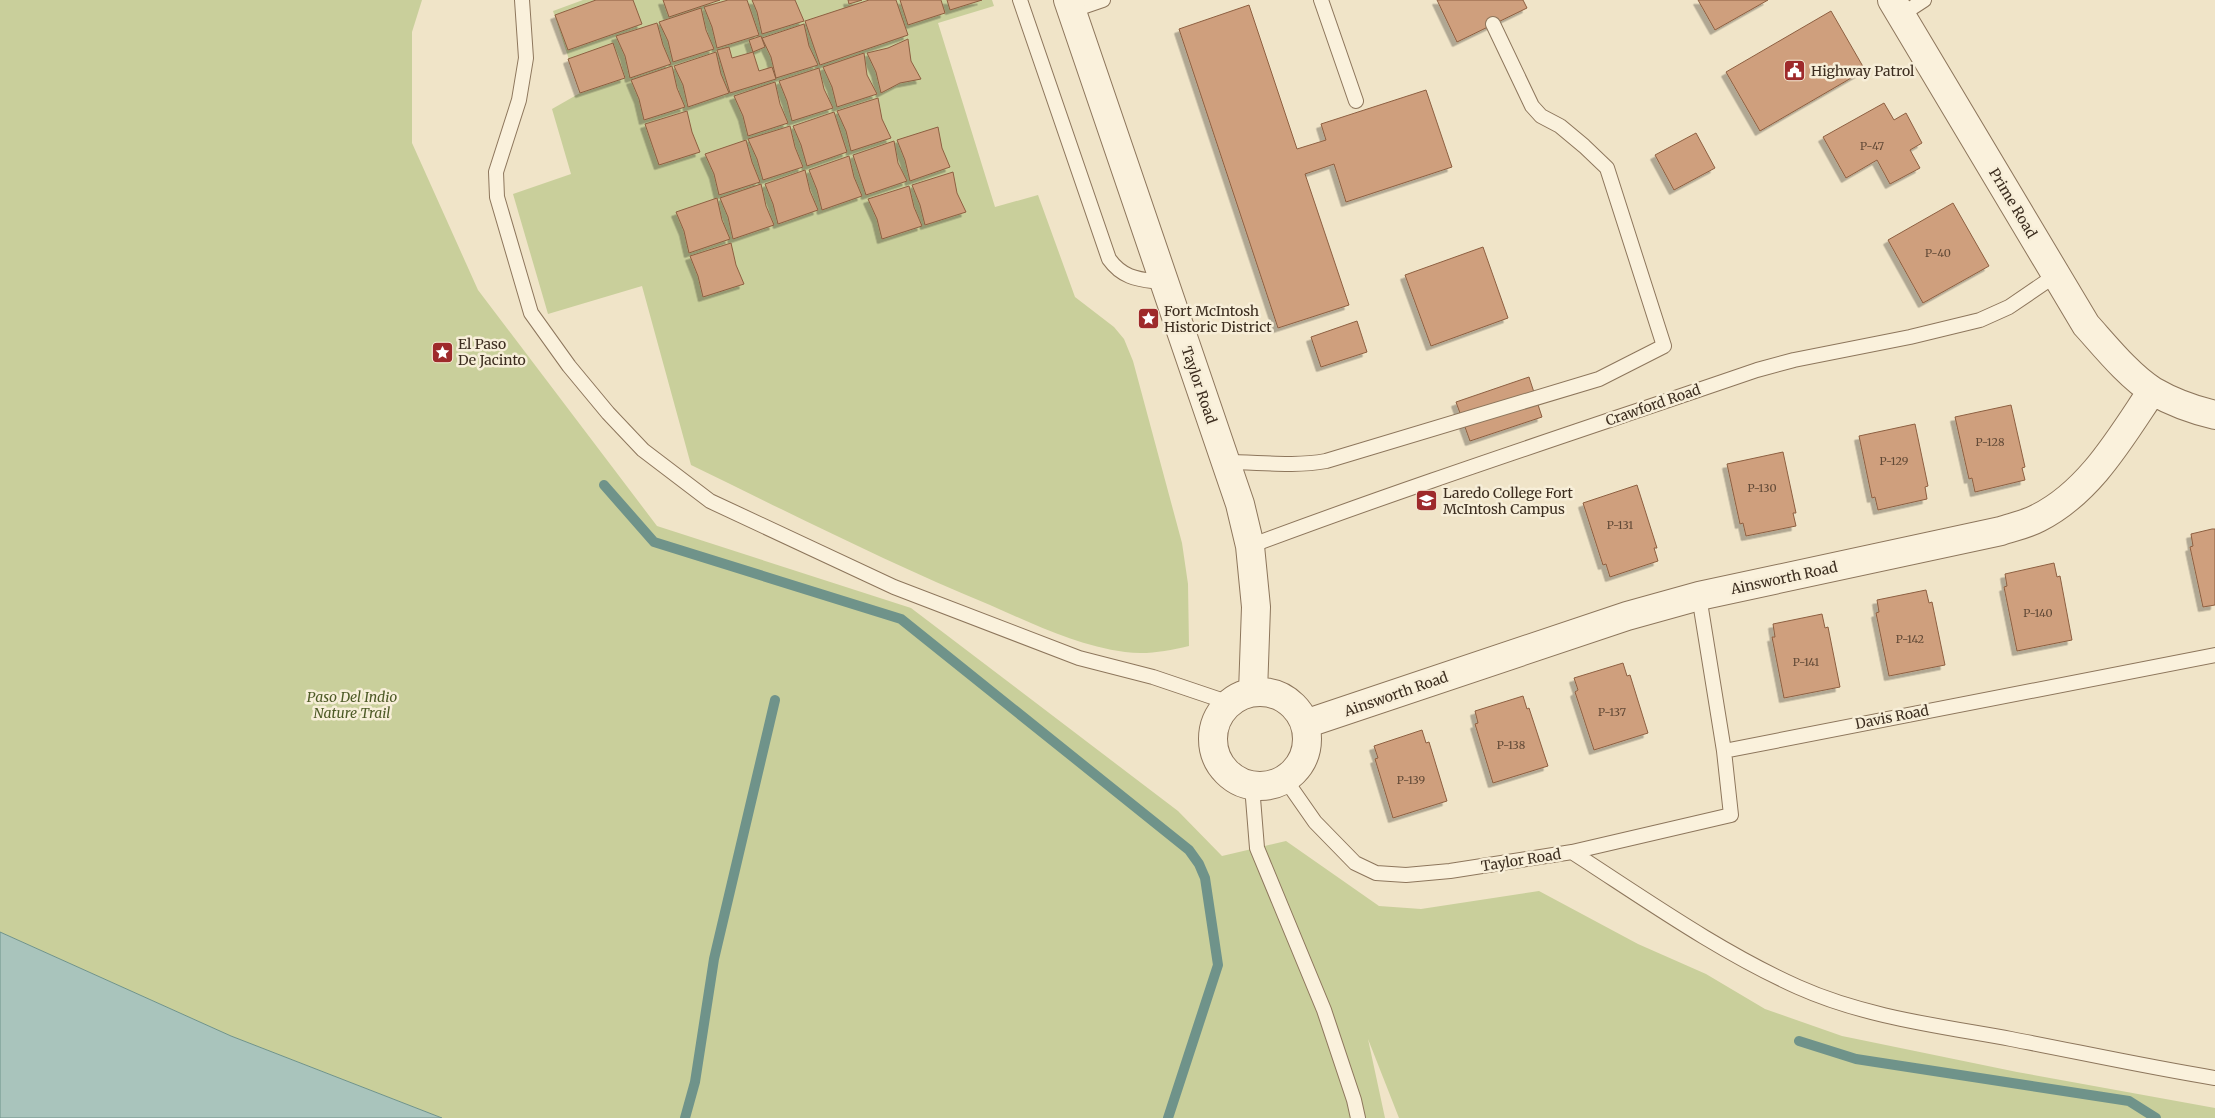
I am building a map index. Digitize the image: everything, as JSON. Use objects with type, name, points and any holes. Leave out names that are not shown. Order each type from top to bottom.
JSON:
[{"type":"street","name":"Taylor Road","points":[[1070,6],[1240,504],[1250,546],[1256,608],[1241,698]]},
{"type":"street","name":"Prime Road","points":[[1897,7],[2086,325],[2115,358],[2152,391]]},
{"type":"street","points":[[2152,391],[2193,410],[2215,415]]},
{"type":"street","name":"Ainsworth Road","points":[[1305,724],[1627,616],[1699,596],[2001,531],[2038,518],[2070,496],[2102,465],[2152,391]]},
{"type":"street","points":[[1266,692],[1279,696],[1294,708],[1305,724],[1307,740],[1304,755],[1297,769],[1285,779],[1264,787],[1237,782],[1226,772],[1217,759],[1213,744],[1214,729],[1220,714],[1241,698],[1266,692]]},
{"type":"lane","points":[[522,0],[526,58],[519,100],[496,172],[497,198],[531,313],[569,366],[608,413],[643,450],[710,501],[894,587],[1079,658],[1153,678],[1241,698]]},
{"type":"lane","points":[[1020,0],[1109,259],[1116,270],[1130,277],[1165,283]]},
{"type":"lane","points":[[1070,6],[1103,0]]},
{"type":"lane","points":[[1321,0],[1356,101]]},
{"type":"lane","points":[[1897,7],[1924,0]]},
{"type":"lane","points":[[1225,462],[1304,465],[1326,461],[1599,379],[1664,346],[1607,168],[1560,126],[1541,116],[1532,106],[1493,24]]},
{"type":"lane","name":"Crawford Road","points":[[1250,546],[1461,471],[1757,370],[1794,360],[1910,337],[1994,315],[2027,297],[2056,275]]},
{"type":"lane","points":[[1699,596],[1724,751]]},
{"type":"lane","name":"Davis Road","points":[[1724,751],[2215,656]]},
{"type":"lane","name":"Taylor Road","points":[[1285,779],[1315,822],[1355,863],[1376,874],[1406,875],[1450,871],[1572,852],[1731,815],[1724,751]]},
{"type":"lane","points":[[1252,786],[1257,848],[1324,1010],[1354,1100],[1358,1118]]},
{"type":"lane","points":[[1572,852],[1686,926],[1746,961],[1799,988],[1845,1005],[1899,1019],[2215,1078]]},
{"type":"green space","name":"Paso Del Indio Nature Trail","points":[[0,0],[422,0],[412,32],[412,143],[478,290],[657,526],[911,608],[1178,811],[1222,856],[1286,841],[1379,906],[1421,909],[1539,891],[1638,944],[1706,974],[1765,1009],[1842,1036],[2017,1072],[2215,1108],[2215,1118],[1399,1118],[1368,1039],[1385,1118],[442,1118],[231,1036],[0,932]]},
{"type":"green space","points":[[583,0],[992,0],[994,6],[938,23],[995,207],[1038,195],[1075,297],[1114,327],[1124,339],[1133,361],[1182,543],[1188,584],[1189,646],[1157,652],[1133,653],[1107,649],[1073,640],[1039,627],[877,555],[691,465],[642,286],[548,314],[513,194],[571,174],[552,109],[580,93],[553,11]]},
{"type":"water","points":[[0,932],[231,1036],[442,1118],[0,1118]]},
{"type":"building","points":[[596,0],[633,0],[642,24],[568,50],[555,15]]},
{"type":"building","points":[[663,0],[720,0],[669,17]]},
{"type":"building","points":[[728,0],[747,0],[759,35],[717,48],[712,27],[704,7]]},
{"type":"building","points":[[752,0],[795,0],[804,21],[762,34]]},
{"type":"building","points":[[848,0],[862,0],[849,4]]},
{"type":"building","points":[[869,0],[896,0],[908,35],[820,65],[805,21]]},
{"type":"building","points":[[900,0],[941,0],[945,13],[908,25]]},
{"type":"building","points":[[947,0],[982,0],[950,10]]},
{"type":"building","points":[[1437,0],[1523,0],[1527,8],[1457,42]]},
{"type":"building","points":[[1698,0],[1768,0],[1715,30]]},
{"type":"building","points":[[1249,5],[1297,149],[1326,140],[1321,124],[1426,90],[1452,167],[1346,202],[1334,164],[1305,174],[1349,305],[1278,328],[1179,29]]},
{"type":"building","points":[[701,8],[706,30],[714,49],[673,62],[668,41],[659,22]]},
{"type":"building","name":"Highway Patrol","points":[[1831,11],[1865,70],[1760,131],[1726,72]]},
{"type":"building","points":[[657,23],[671,64],[630,78],[625,56],[616,36]]},
{"type":"building","points":[[804,24],[809,46],[818,65],[776,78],[771,57],[762,38]]},
{"type":"building","points":[[761,36],[765,47],[753,52],[749,40]]},
{"type":"building","points":[[908,39],[911,61],[921,79],[900,83],[881,93],[876,72],[867,53],[888,48]]},
{"type":"building","points":[[613,43],[625,78],[580,93],[568,59]]},
{"type":"building","points":[[729,47],[732,58],[753,52],[759,71],[772,67],[776,79],[730,93],[717,50]]},
{"type":"building","points":[[716,52],[721,74],[729,93],[688,107],[683,85],[674,66]]},
{"type":"building","points":[[864,53],[867,75],[877,94],[837,107],[832,87],[823,67]]},
{"type":"building","points":[[672,66],[677,88],[685,107],[644,120],[639,99],[631,80]]},
{"type":"building","points":[[819,68],[824,89],[833,108],[792,121],[779,81]]},
{"type":"building","points":[[775,82],[780,104],[788,123],[748,136],[743,116],[734,96]]},
{"type":"building","points":[[878,98],[882,119],[891,138],[851,151],[846,131],[837,111]]},
{"type":"building","points":[[1884,103],[1894,120],[1906,113],[1922,143],[1910,150],[1920,168],[1890,184],[1877,160],[1846,178],[1823,137]]},
{"type":"building","points":[[687,111],[692,132],[700,152],[659,165],[645,124]]},
{"type":"building","points":[[834,112],[847,152],[807,166],[793,126]]},
{"type":"building","points":[[790,126],[795,147],[803,167],[763,180],[757,159],[748,139]]},
{"type":"building","points":[[938,127],[942,148],[950,167],[910,181],[905,160],[897,140]]},
{"type":"building","points":[[1696,133],[1715,168],[1674,190],[1655,155]]},
{"type":"building","points":[[746,140],[760,182],[719,195],[714,174],[705,154]]},
{"type":"building","points":[[894,141],[898,163],[907,181],[866,195],[853,155]]},
{"type":"building","points":[[849,156],[854,177],[862,196],[822,210],[809,170]]},
{"type":"building","points":[[805,170],[810,191],[818,210],[778,224],[765,184]]},
{"type":"building","points":[[953,172],[957,193],[966,212],[925,225],[912,185]]},
{"type":"building","points":[[761,184],[766,206],[774,225],[733,239],[728,217],[720,198]]},
{"type":"building","points":[[909,186],[914,207],[922,226],[882,239],[877,219],[868,199]]},
{"type":"building","points":[[717,198],[722,220],[730,239],[689,253],[684,231],[676,212]]},
{"type":"building","points":[[1953,203],[1989,266],[1923,303],[1888,240]]},
{"type":"building","points":[[731,243],[736,265],[744,284],[703,297],[698,276],[690,256]]},
{"type":"building","points":[[1483,247],[1508,318],[1431,346],[1405,275]]},
{"type":"building","points":[[1357,321],[1367,352],[1321,367],[1311,337]]},
{"type":"building","points":[[1529,377],[1542,417],[1470,441],[1456,402]]},
{"type":"building","points":[[2011,405],[2025,467],[2022,468],[2025,480],[1975,492],[1972,478],[1969,479],[1955,417]]},
{"type":"building","points":[[1915,424],[1928,486],[1925,487],[1927,499],[1878,510],[1875,497],[1872,498],[1859,436]]},
{"type":"building","points":[[1783,452],[1796,513],[1793,513],[1796,526],[1746,536],[1743,523],[1740,524],[1727,464]]},
{"type":"building","points":[[1637,485],[1657,548],[1654,548],[1658,561],[1610,577],[1606,564],[1603,565],[1583,503]]},
{"type":"building","points":[[2215,529],[2215,605],[2203,607],[2190,547],[2193,546],[2191,534]]},
{"type":"building","points":[[2054,563],[2057,577],[2060,576],[2072,640],[2017,651],[2004,587],[2007,586],[2005,574]]},
{"type":"building","points":[[1926,590],[1929,603],[1932,602],[1945,665],[1889,676],[1876,613],[1879,612],[1877,600]]},
{"type":"building","points":[[1822,614],[1825,628],[1828,627],[1840,687],[1784,698],[1772,637],[1775,637],[1773,624]]},
{"type":"building","points":[[1623,663],[1627,676],[1630,675],[1648,733],[1594,750],[1575,692],[1578,690],[1574,678]]},
{"type":"building","points":[[1523,696],[1527,709],[1529,708],[1548,766],[1493,783],[1475,724],[1478,723],[1475,711]]},
{"type":"building","points":[[1422,730],[1426,743],[1429,742],[1447,801],[1393,818],[1375,759],[1378,758],[1374,746]]},
{"type":"waterway","points":[[604,485],[654,542],[901,619],[1189,850],[1199,864],[1205,878],[1218,965],[1168,1118]]},
{"type":"waterway","points":[[685,1118],[695,1082],[714,959],[775,700]]},
{"type":"waterway","points":[[1799,1041],[1856,1059],[2129,1101],[2156,1118]]},
{"type":"place","name":"Highway Patrol","points":[[1795,71]]},
{"type":"place","name":"Fort McIntosh Historic District","points":[[1148,319]]},
{"type":"place","name":"El Paso De Jacinto","points":[[442,352]]},
{"type":"place","name":"Laredo College Fort McIntosh Campus","points":[[1427,501]]}]
